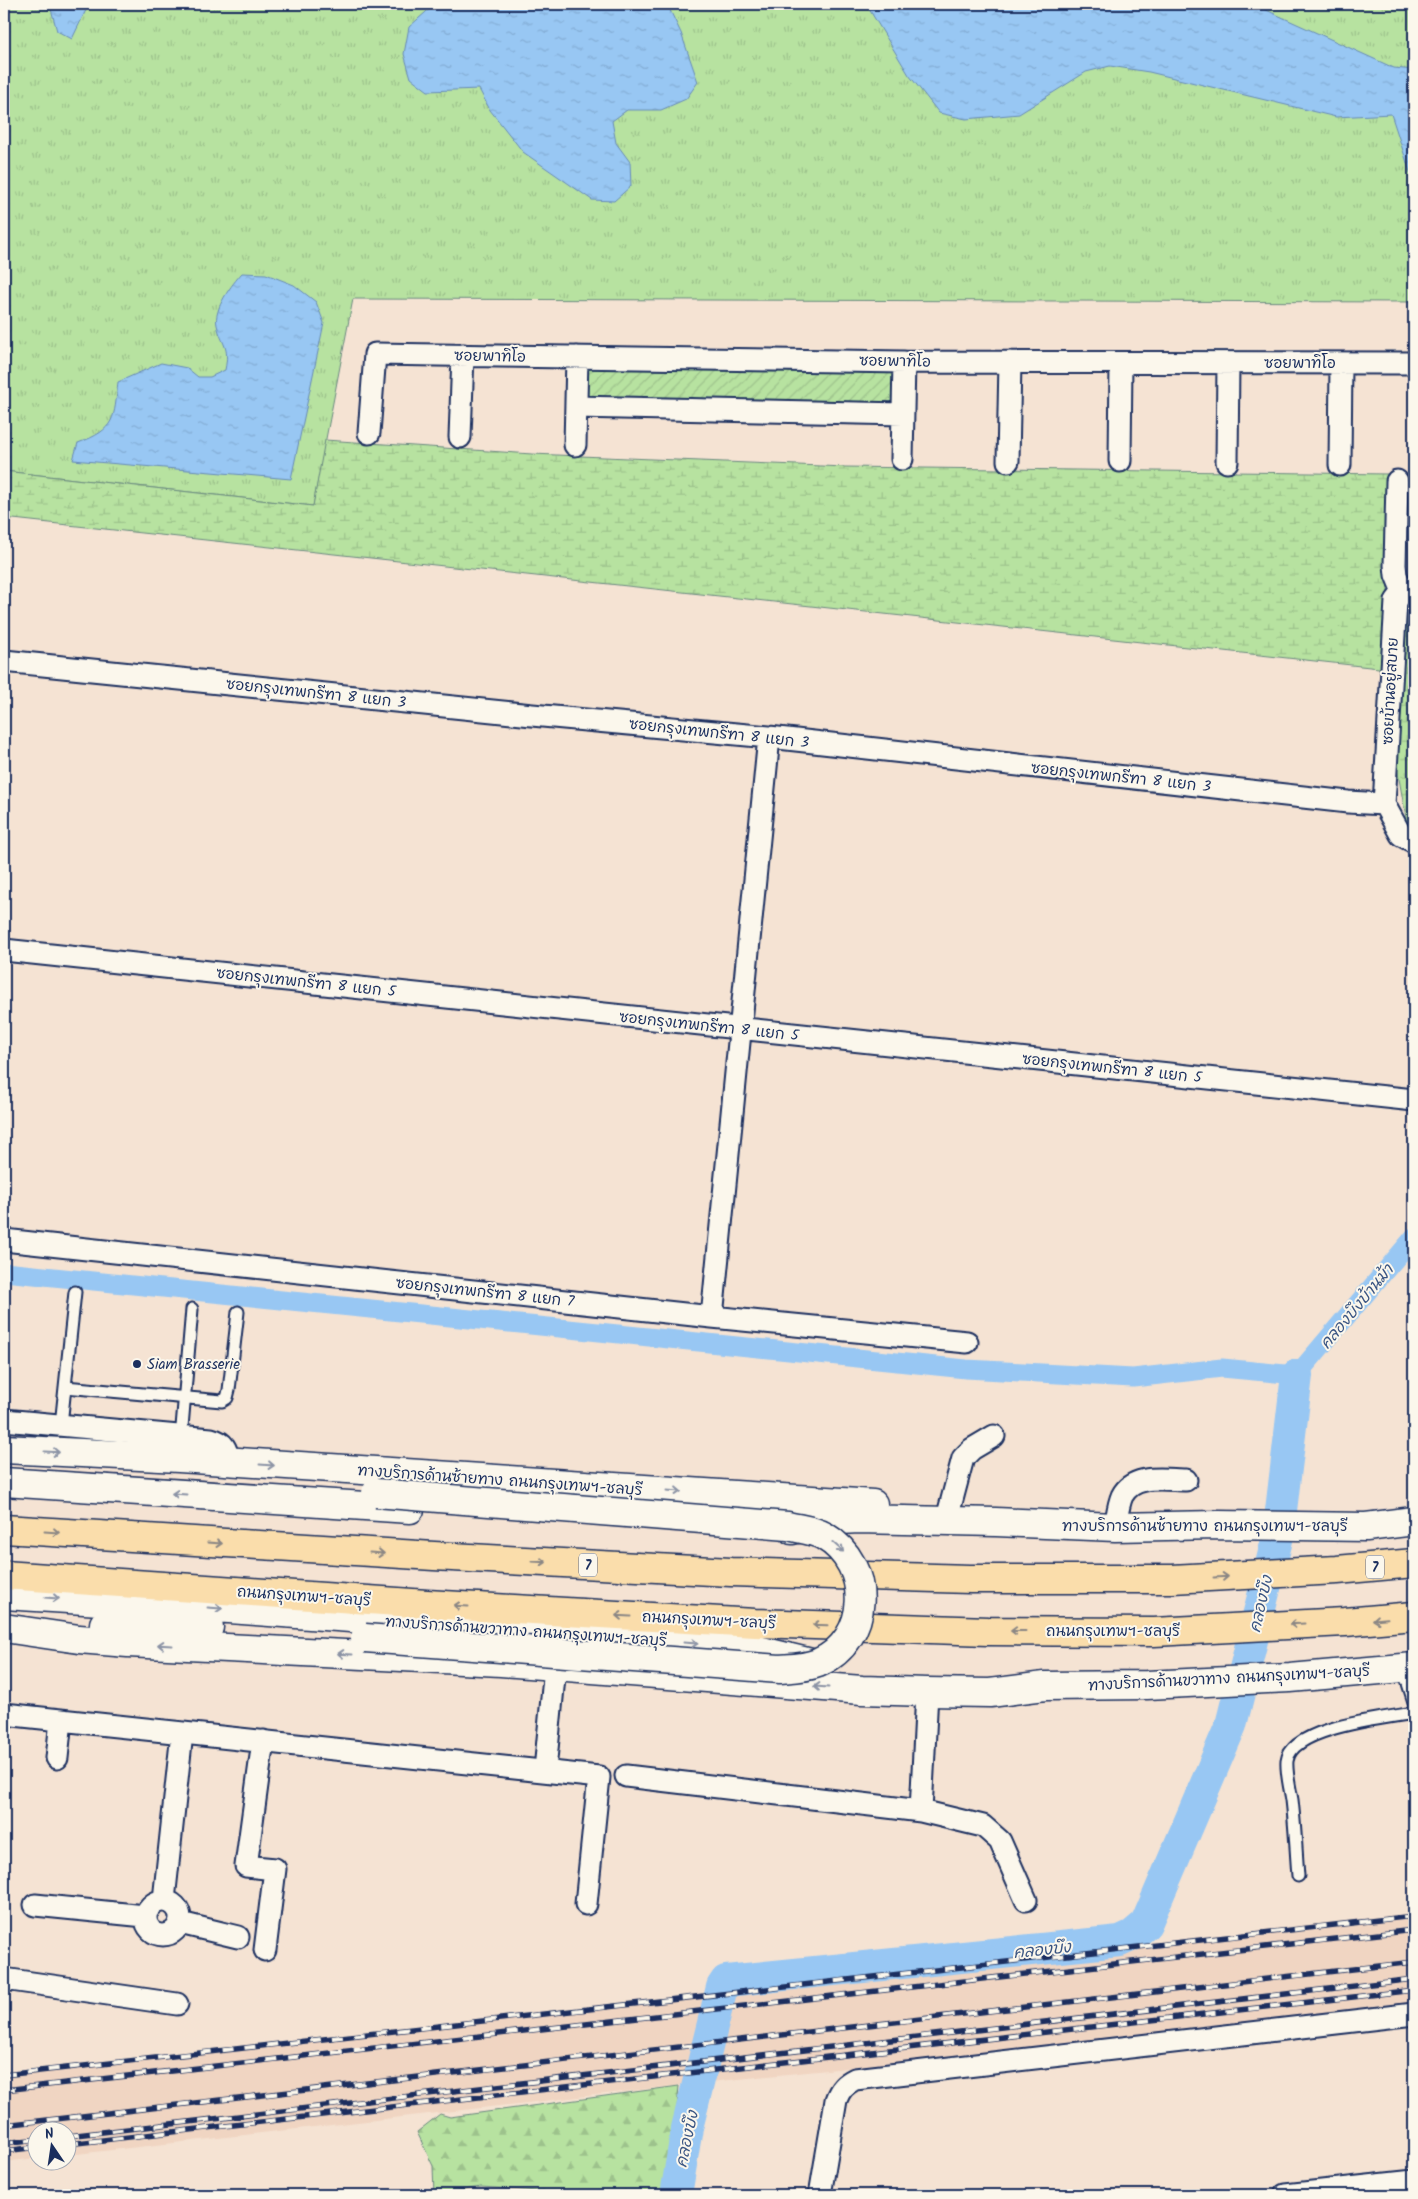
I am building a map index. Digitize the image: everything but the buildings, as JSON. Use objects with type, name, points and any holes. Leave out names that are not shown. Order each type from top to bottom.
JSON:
[{"type":"highway","name":"7","points":[[4,1530],[731,1572],[970,1580],[1172,1579],[1337,1570],[1414,1563]]},
{"type":"highway","name":"ถนนกรุงเทพฯ-ชลบุรี","points":[[4,1575],[407,1603],[755,1623],[988,1631],[1154,1632],[1345,1622],[1414,1616]]},
{"type":"main road","name":"ทางบริการด้านซ้ายทาง ถนนกรุงเทพฯ-ชลบุรี","points":[[4,1450],[82,1454],[181,1447],[229,1462],[884,1504],[950,1511],[996,1522]]},
{"type":"main road","points":[[4,1627],[177,1625],[770,1668],[801,1668],[818,1663],[832,1654],[846,1638],[857,1619],[860,1606],[858,1580],[849,1559],[840,1547],[824,1536],[809,1530],[171,1474],[129,1468],[82,1454]]},
{"type":"main road","name":"ทางบริการด้านซ้ายทาง ถนนกรุงเทพฯ-ชลบุรี","points":[[4,1482],[771,1531],[787,1531],[841,1520],[996,1522],[1115,1527],[1218,1525],[1366,1527],[1414,1521]]},
{"type":"main road","name":"ทางบริการด้านขวาทาง ถนนกรุงเทพฯ-ชลบุรี","points":[[4,1595],[249,1610],[705,1644],[758,1650],[848,1672],[986,1676],[1044,1686]]},
{"type":"main road","name":"ทางบริการด้านขวาทาง ถนนกรุงเทพฯ-ชลบุรี","points":[[4,1627],[79,1639],[128,1643],[555,1667],[862,1690],[927,1692],[990,1693],[1044,1686],[1147,1685],[1290,1678],[1409,1668]]},
{"type":"street","name":"ซอยพาทิโอ","points":[[369,433],[375,354],[904,362],[1414,363]]},
{"type":"street","points":[[460,437],[463,355]]},
{"type":"street","points":[[575,445],[576,357]]},
{"type":"street","points":[[902,459],[904,362]]},
{"type":"street","points":[[1008,461],[1010,362]]},
{"type":"street","points":[[1120,461],[1121,363]]},
{"type":"street","points":[[1227,462],[1228,363]]},
{"type":"street","points":[[1340,465],[1341,363]]},
{"type":"street","points":[[576,407],[903,414]]},
{"type":"street","points":[[1397,481],[1396,575],[1408,590]]},
{"type":"street","name":"ซอยบ้านอยู่สบาย","points":[[1384,804],[1396,601],[1408,590]]},
{"type":"street","name":"ซอยกรุงเทพกรีฑา 8 แยก 3","points":[[4,661],[532,716],[769,737],[1348,802],[1384,804]]},
{"type":"street","points":[[712,1317],[769,737]]},
{"type":"street","points":[[1384,804],[1401,835],[1414,842]]},
{"type":"street","name":"ซอยกรุงเทพกรีฑา 8 แยก 5","points":[[4,950],[740,1030],[1414,1100]]},
{"type":"street","name":"ซอยกรุงเทพกรีฑา 8 แยก 7","points":[[4,1240],[712,1317],[967,1342]]},
{"type":"street","points":[[4,1420],[61,1425],[181,1447]]},
{"type":"street","points":[[950,1511],[964,1458],[972,1449],[994,1436]]},
{"type":"street","points":[[1115,1527],[1121,1497],[1128,1487],[1136,1482],[1154,1479],[1186,1480]]},
{"type":"street","points":[[545,1770],[555,1667]]},
{"type":"street","points":[[921,1811],[927,1692]]},
{"type":"street","points":[[4,1714],[599,1777],[586,1904]]},
{"type":"street","points":[[57,1758],[61,1720]]},
{"type":"street","points":[[164,1900],[182,1733]]},
{"type":"street","points":[[263,1741],[246,1866],[275,1869],[265,1950]]},
{"type":"street","points":[[626,1776],[921,1811],[983,1826],[1000,1841],[1026,1900]]},
{"type":"street","points":[[164,1900],[172,1902],[177,1908],[180,1915],[180,1923],[170,1934],[163,1936],[150,1930],[145,1916],[148,1908],[155,1902],[164,1900]]},
{"type":"street","points":[[35,1905],[145,1916]]},
{"type":"street","points":[[180,1923],[238,1937]]},
{"type":"street","points":[[4,1979],[177,2004]]},
{"type":"street","points":[[820,2195],[836,2100],[839,2091],[846,2083],[855,2079],[1414,2014]]},
{"type":"street","points":[[1285,2195],[1414,2181]]},
{"type":"lane","points":[[61,1425],[75,1292]]},
{"type":"lane","points":[[181,1447],[192,1309]]},
{"type":"lane","points":[[65,1387],[214,1402],[228,1398],[238,1312]]},
{"type":"lane","points":[[1409,1668],[1414,1702]]},
{"type":"lane","points":[[1298,1876],[1295,1828],[1287,1761],[1294,1748],[1314,1735],[1340,1726],[1414,1713]]},
{"type":"shaded area","points":[[1414,1913],[1414,2010],[710,2082],[78,2154],[78,2122],[28,2122],[28,2159],[4,2162],[4,2073]]},
{"type":"green space","points":[[4,4],[1414,4],[1414,302],[353,299],[313,506],[4,471]]},
{"type":"green space","points":[[583,363],[894,368],[895,407],[582,399]]},
{"type":"green space","points":[[325,440],[532,454],[845,467],[1388,474],[1388,608],[1414,605],[1414,823],[1407,823],[1379,668],[4,518],[4,471],[313,506]]},
{"type":"green space","points":[[679,2086],[669,2195],[558,2195],[552,2192],[481,2187],[434,2195],[433,2166],[417,2132],[440,2114],[450,2117]]},
{"type":"water","points":[[19,4],[87,4],[87,8],[72,39],[57,31],[51,9]]},
{"type":"water","points":[[435,4],[667,4],[681,33],[698,82],[686,99],[661,110],[627,110],[612,121],[616,143],[630,162],[631,186],[614,201],[592,200],[523,152],[490,110],[479,89],[428,91],[411,78],[404,54],[409,27]]},
{"type":"water","points":[[866,4],[1253,4],[1394,68],[1414,70],[1414,184],[1391,114],[1336,117],[1149,72],[1110,66],[1086,72],[1019,114],[966,119],[939,113],[909,75]]},
{"type":"water","points":[[242,273],[266,274],[294,285],[316,302],[324,323],[291,479],[73,460],[78,443],[100,433],[111,421],[114,414],[118,382],[161,363],[187,368],[198,377],[210,377],[225,370],[227,355],[217,325],[218,312],[224,297]]},
{"type":"waterway","name":"คลองบึงบ้านม้า","points":[[4,1272],[966,1369],[1133,1378],[1222,1368],[1297,1375],[1414,1237]]},
{"type":"waterway","name":"คลองบึง","points":[[676,2195],[687,2128],[722,1987],[726,1981],[1120,1941],[1133,1935],[1146,1924],[1231,1725],[1278,1536],[1297,1375]]},
{"type":"railway","points":[[4,2075],[1414,1916]]},
{"type":"railway","points":[[4,2090],[1414,1930]]},
{"type":"railway","points":[[4,2125],[1414,1962]]},
{"type":"railway","points":[[78,2135],[1414,1979]]},
{"type":"railway","points":[[78,2143],[1414,1990]]},
{"type":"railway","points":[[4,2143],[28,2140]]},
{"type":"railway","points":[[4,2151],[28,2148]]},
{"type":"place","name":"Siam Brasserie","points":[[137,1364]]}]
